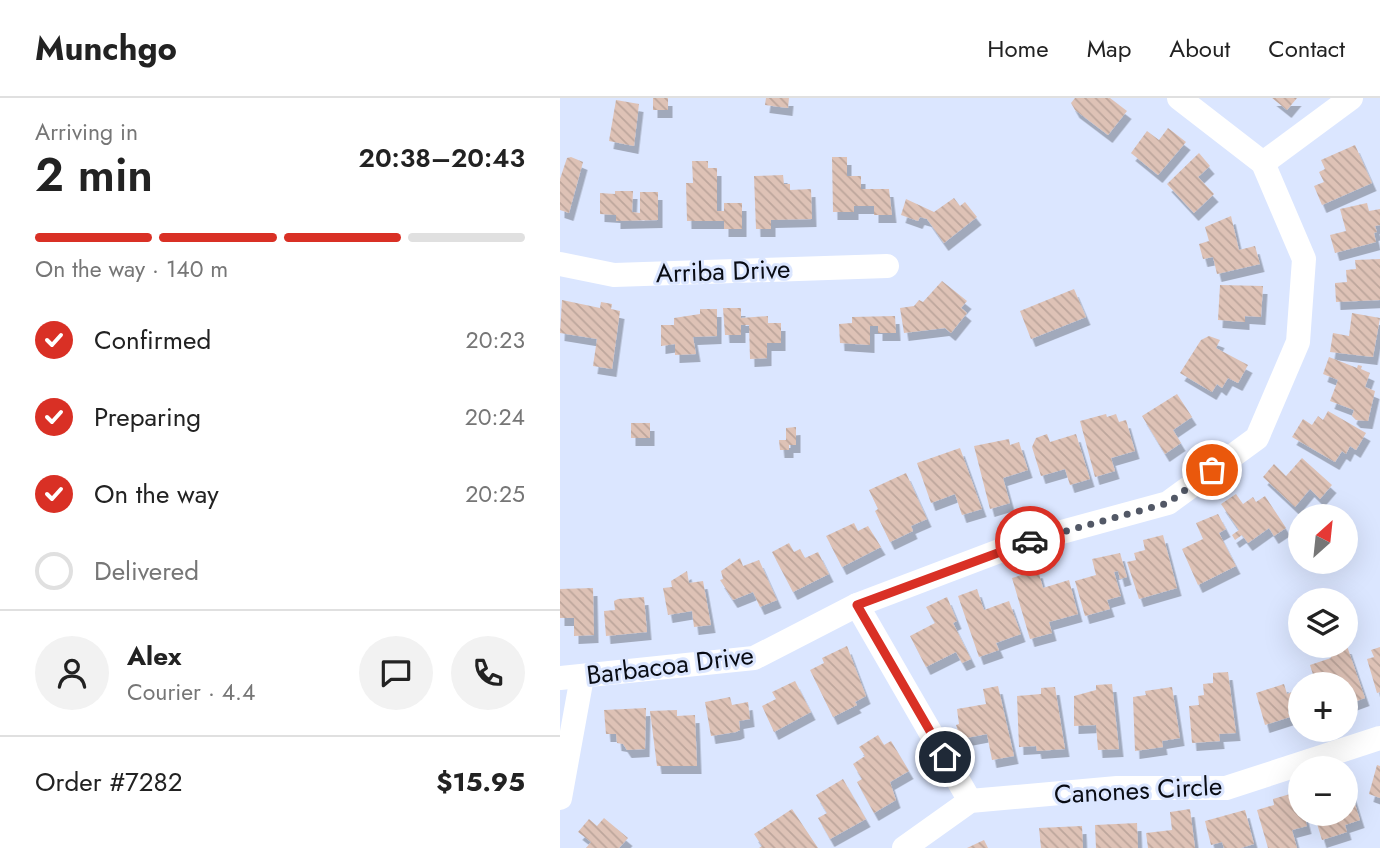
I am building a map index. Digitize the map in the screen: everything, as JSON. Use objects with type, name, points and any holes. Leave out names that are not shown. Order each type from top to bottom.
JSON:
[{"type":"street","name":"Barbacoa Drive","points":[[571,677],[754,658],[857,605],[1018,544],[1168,503],[1257,438],[1298,342],[1304,259],[1263,163],[1179,98]]},
{"type":"street","points":[[1263,163],[1351,98]]},
{"type":"street","name":"Arriba Drive","points":[[560,264],[614,275],[887,266]]},
{"type":"street","points":[[857,605],[970,801],[904,848]]},
{"type":"street","points":[[560,798],[571,677]]},
{"type":"street","name":"Canones Circle","points":[[970,801],[1117,788],[1226,788],[1380,738]]},
{"type":"building","points":[[653,98],[668,98],[668,110],[653,110]]},
{"type":"building","points":[[766,98],[789,98],[788,108],[765,105]]},
{"type":"building","points":[[1075,98],[1110,98],[1127,111],[1108,135],[1075,110],[1071,103]]},
{"type":"building","points":[[1272,98],[1297,98],[1287,110]]},
{"type":"building","points":[[616,100],[639,104],[634,146],[609,141]]},
{"type":"building","points":[[1168,128],[1186,142],[1158,175],[1131,153],[1147,131],[1159,140]]},
{"type":"building","points":[[1355,145],[1372,183],[1322,205],[1314,186],[1324,182],[1319,172],[1325,169],[1321,160]]},
{"type":"building","points":[[1199,153],[1210,166],[1198,177],[1214,194],[1194,213],[1167,184]]},
{"type":"building","points":[[832,157],[847,157],[847,176],[861,176],[861,189],[889,189],[892,215],[874,215],[874,206],[854,206],[854,212],[833,212]]},
{"type":"building","points":[[567,158],[583,162],[569,213],[560,210],[560,179]]},
{"type":"building","points":[[692,161],[708,161],[708,168],[717,168],[717,211],[724,211],[724,203],[742,203],[742,229],[724,229],[724,221],[687,221],[686,183],[693,183]]},
{"type":"building","points":[[783,175],[784,184],[790,184],[790,190],[811,189],[812,219],[771,220],[771,229],[756,229],[754,176]]},
{"type":"building","points":[[615,191],[633,191],[632,212],[640,213],[640,192],[658,192],[658,220],[616,221],[616,215],[600,214],[600,193],[615,194]]},
{"type":"building","points":[[954,198],[960,206],[965,202],[977,217],[944,243],[927,219],[920,217],[918,221],[901,215],[906,199],[934,212]]},
{"type":"building","points":[[1367,203],[1369,211],[1380,209],[1380,225],[1375,226],[1377,232],[1374,233],[1376,242],[1335,253],[1330,235],[1346,231],[1340,209]]},
{"type":"building","points":[[1231,216],[1239,250],[1255,246],[1260,264],[1217,274],[1213,257],[1203,259],[1199,244],[1209,241],[1205,227]]},
{"type":"building","points":[[1380,259],[1380,300],[1336,302],[1335,283],[1347,282],[1346,270],[1356,269],[1355,260]]},
{"type":"building","points":[[942,281],[967,301],[961,308],[967,313],[951,333],[945,328],[904,333],[900,308],[914,306],[919,300],[923,302]]},
{"type":"building","points":[[1220,285],[1263,286],[1261,317],[1245,316],[1245,322],[1218,320]]},
{"type":"building","points":[[1074,289],[1086,317],[1031,339],[1020,311]]},
{"type":"building","points":[[562,300],[600,308],[601,302],[612,304],[611,309],[620,311],[612,369],[593,366],[597,339],[560,333]]},
{"type":"building","points":[[723,308],[741,308],[741,318],[768,316],[768,323],[781,323],[781,343],[767,343],[767,358],[750,359],[749,325],[741,325],[741,335],[725,335]]},
{"type":"building","points":[[700,309],[717,309],[717,336],[693,337],[696,354],[675,355],[675,344],[661,346],[661,325],[674,325],[674,318],[700,314]]},
{"type":"building","points":[[1352,313],[1380,318],[1373,357],[1330,352],[1333,333],[1349,336]]},
{"type":"building","points":[[895,316],[896,333],[878,333],[878,326],[870,326],[870,345],[840,343],[839,324],[852,323],[852,317]]},
{"type":"building","points":[[1209,336],[1220,340],[1216,348],[1248,365],[1238,383],[1228,378],[1222,388],[1217,384],[1212,392],[1180,373],[1201,340]]},
{"type":"building","points":[[1329,357],[1357,368],[1358,365],[1362,366],[1361,369],[1370,373],[1365,387],[1375,391],[1368,421],[1356,420],[1352,416],[1354,410],[1330,401],[1338,380],[1323,374]]},
{"type":"building","points":[[1177,394],[1192,417],[1173,430],[1181,443],[1165,454],[1142,416]]},
{"type":"building","points":[[1328,411],[1366,433],[1356,450],[1350,446],[1346,454],[1342,451],[1335,462],[1292,437],[1303,419],[1312,425],[1318,416],[1323,420]]},
{"type":"building","points":[[1106,414],[1107,417],[1116,414],[1119,422],[1126,420],[1135,451],[1111,458],[1115,471],[1095,477],[1080,421]]},
{"type":"building","points":[[631,423],[650,423],[650,438],[631,438]]},
{"type":"building","points":[[796,427],[796,445],[789,445],[789,450],[780,450],[779,440],[786,440],[786,428]]},
{"type":"building","points":[[1047,434],[1050,442],[1076,434],[1090,479],[1070,485],[1065,469],[1041,476],[1032,447],[1036,438]]},
{"type":"building","points":[[1009,439],[1010,445],[1019,442],[1028,470],[1003,478],[1010,503],[990,509],[974,446]]},
{"type":"building","points":[[960,448],[982,509],[962,515],[955,494],[931,503],[917,463]]},
{"type":"building","points":[[1302,458],[1332,485],[1320,499],[1310,489],[1298,504],[1292,504],[1263,477],[1274,464],[1286,476]]},
{"type":"building","points":[[906,473],[927,519],[911,526],[913,531],[890,542],[875,511],[878,509],[869,490]]},
{"type":"building","points":[[1236,494],[1243,504],[1253,497],[1256,502],[1265,496],[1286,528],[1274,536],[1269,528],[1248,543],[1242,535],[1235,540],[1232,535],[1239,530],[1221,504]]},
{"type":"building","points":[[1218,514],[1226,529],[1219,533],[1236,566],[1198,585],[1182,549],[1203,539],[1196,523]]},
{"type":"building","points":[[854,523],[858,531],[868,526],[881,547],[842,567],[826,536]]},
{"type":"building","points":[[1163,535],[1177,588],[1139,599],[1127,562],[1136,560],[1134,553],[1145,550],[1143,540]]},
{"type":"building","points":[[789,543],[794,552],[800,549],[805,558],[818,552],[829,574],[793,592],[772,552]]},
{"type":"building","points":[[1120,553],[1127,577],[1120,579],[1118,571],[1114,572],[1121,596],[1107,600],[1110,609],[1085,616],[1075,581],[1096,575],[1092,559]]},
{"type":"building","points":[[740,558],[743,566],[759,560],[777,600],[760,607],[753,592],[733,600],[720,580],[723,579],[721,571]]},
{"type":"building","points":[[1038,570],[1043,588],[1069,580],[1078,614],[1049,622],[1052,633],[1030,639],[1012,578]]},
{"type":"building","points":[[687,571],[689,583],[703,581],[711,625],[694,627],[692,611],[668,615],[663,588],[672,587],[671,581]]},
{"type":"building","points":[[593,588],[594,635],[574,636],[574,618],[560,618],[560,589]]},
{"type":"building","points":[[977,589],[984,610],[1009,601],[1021,634],[996,643],[999,650],[979,657],[958,596]]},
{"type":"building","points":[[644,597],[647,632],[606,636],[604,611],[615,610],[614,601],[618,599]]},
{"type":"building","points":[[947,597],[957,621],[953,623],[971,659],[962,663],[956,652],[926,667],[910,636],[935,623],[926,607]]},
{"type":"building","points":[[847,646],[866,696],[855,702],[857,705],[833,717],[810,670],[824,663],[822,658]]},
{"type":"building","points":[[1380,647],[1380,692],[1377,693],[1367,659],[1374,657],[1371,650]]},
{"type":"building","points":[[1331,658],[1351,658],[1356,672],[1312,672],[1310,665]]},
{"type":"building","points":[[1228,672],[1236,733],[1219,734],[1220,741],[1192,743],[1189,706],[1199,705],[1198,696],[1204,695],[1203,684],[1213,683],[1213,673]]},
{"type":"building","points":[[1358,678],[1365,698],[1358,701]]},
{"type":"building","points":[[795,681],[811,712],[774,732],[762,706],[776,699],[772,692]]},
{"type":"building","points":[[1112,684],[1119,749],[1098,750],[1096,725],[1074,726],[1074,696],[1096,690],[1096,685]]},
{"type":"building","points":[[1284,684],[1288,694],[1288,718],[1265,725],[1256,693]]},
{"type":"building","points":[[998,686],[1014,756],[992,760],[987,734],[961,739],[956,725],[959,724],[957,709],[986,704],[983,689]]},
{"type":"building","points":[[1055,687],[1065,749],[1037,751],[1036,746],[1019,747],[1017,696],[1041,694],[1041,688]]},
{"type":"building","points":[[1172,687],[1180,738],[1162,741],[1163,747],[1135,751],[1133,697],[1146,695],[1145,691]]},
{"type":"building","points":[[730,697],[732,705],[748,702],[750,719],[739,721],[740,730],[736,732],[711,736],[705,702]]},
{"type":"building","points":[[646,708],[645,749],[627,750],[623,744],[617,743],[616,734],[606,734],[604,710]]},
{"type":"building","points":[[677,710],[677,716],[695,715],[697,766],[657,766],[650,711]]},
{"type":"building","points":[[878,735],[884,745],[891,741],[909,771],[890,782],[896,800],[874,813],[857,782],[862,779],[853,764],[865,756],[859,747]]},
{"type":"building","points":[[1377,765],[1380,766],[1380,798],[1369,794]]},
{"type":"building","points":[[843,779],[866,819],[830,839],[818,818],[827,813],[816,795]]},
{"type":"building","points":[[1288,795],[1288,826],[1307,826],[1292,830],[1297,848],[1268,848],[1257,810],[1274,805],[1273,799]]},
{"type":"building","points":[[792,809],[818,848],[759,848],[762,846],[754,834]]},
{"type":"building","points":[[1190,809],[1195,848],[1148,848],[1146,833],[1172,830],[1170,812]]},
{"type":"building","points":[[1245,810],[1254,844],[1241,848],[1224,848],[1222,842],[1211,845],[1205,821]]},
{"type":"building","points":[[604,818],[628,838],[619,848],[586,848],[591,842],[578,832],[589,819],[597,826]]},
{"type":"building","points":[[1137,823],[1138,848],[1096,848],[1095,825]]},
{"type":"building","points":[[1082,826],[1083,848],[1041,848],[1039,828]]},
{"type":"building","points":[[1318,826],[1345,826],[1347,832],[1322,840]]},
{"type":"building","points":[[984,840],[988,848],[967,848]]},
{"type":"way so far","points":[[1030,541],[1168,503],[1212,470]]},
{"type":"route","points":[[945,757],[857,605],[1030,541]]}]
